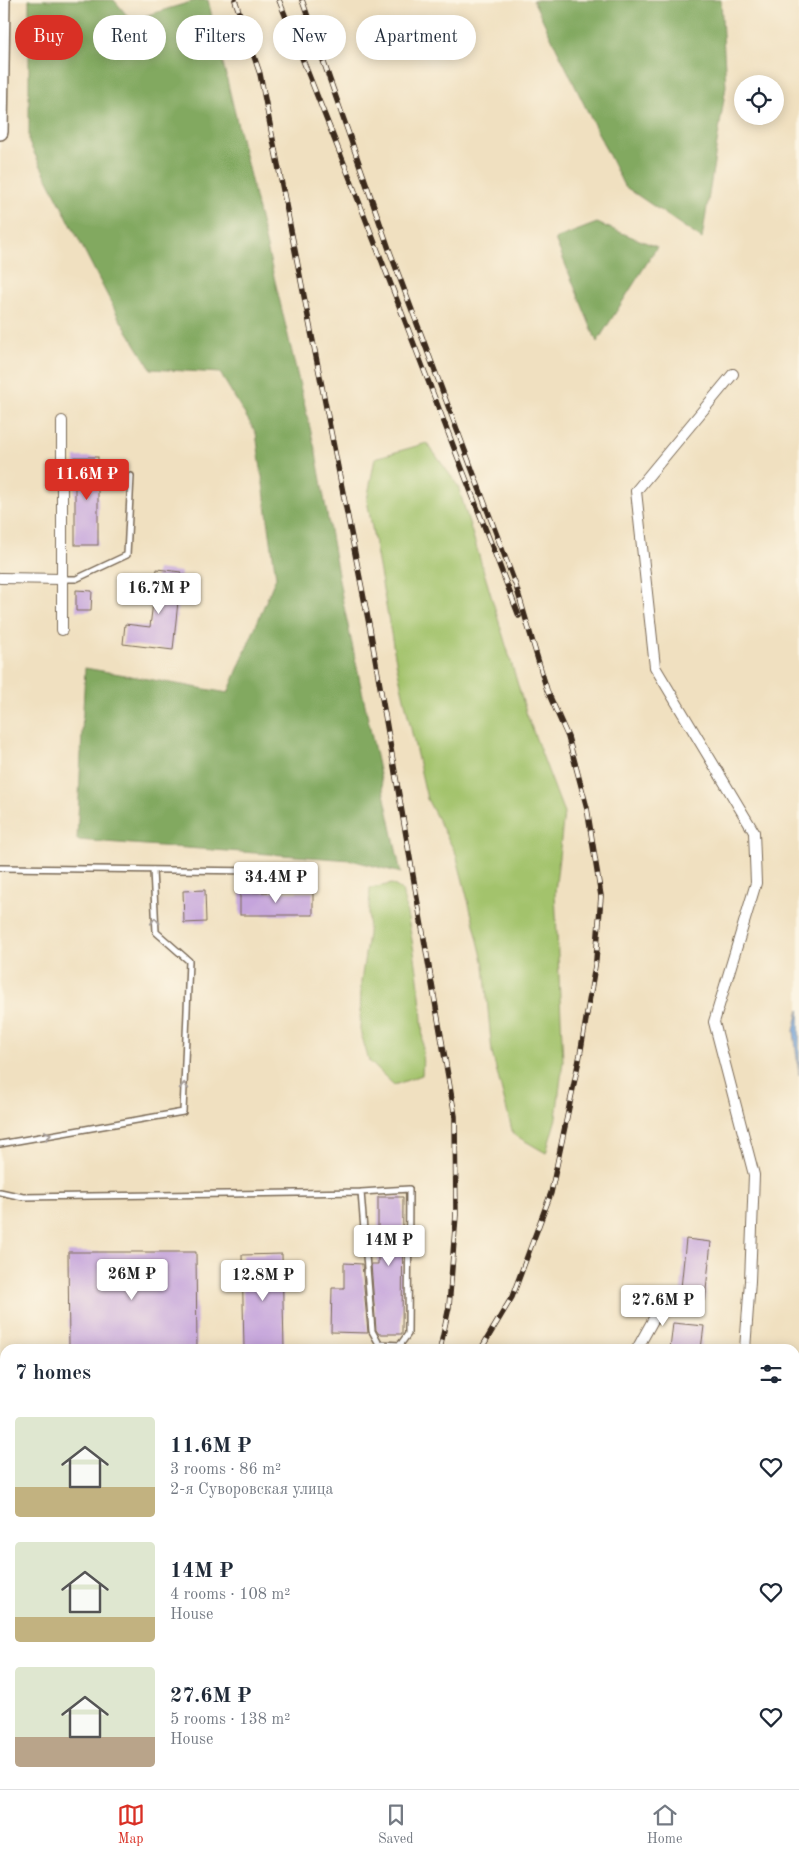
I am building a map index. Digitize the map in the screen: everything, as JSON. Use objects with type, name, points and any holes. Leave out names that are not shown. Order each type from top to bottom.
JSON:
[{"type":"street","points":[[0,132],[2,0]]},
{"type":"street","points":[[733,374],[636,491],[654,667],[754,832],[756,883],[714,1022],[754,1175],[745,1344]]},
{"type":"street","points":[[62,421],[62,630]]},
{"type":"street","points":[[0,578],[63,579]]},
{"type":"street","points":[[640,1344],[668,1293]]},
{"type":"lane","points":[[63,579],[76,579],[126,555],[130,476]]},
{"type":"lane","points":[[0,868],[260,871]]},
{"type":"lane","points":[[0,1144],[183,1112],[189,961],[156,932],[153,870]]},
{"type":"lane","points":[[0,1192],[23,1197],[361,1192],[409,1189],[408,1334],[401,1344]]},
{"type":"lane","points":[[361,1192],[372,1331],[379,1344]]},
{"type":"green space","points":[[29,0],[114,0],[127,15],[93,15],[93,60],[166,60],[166,15],[148,15],[197,0],[208,0],[212,15],[176,15],[176,60],[222,60],[316,453],[343,602],[401,873],[351,860],[77,840],[85,668],[228,693],[276,577],[256,433],[220,373],[151,369],[119,318],[29,143],[29,60],[83,60],[83,15],[29,15]]},
{"type":"green space","points":[[533,0],[721,0],[726,86],[702,239],[624,186]]},
{"type":"green space","points":[[597,223],[657,247],[597,342],[555,239]]},
{"type":"green space","points":[[427,443],[458,486],[527,715],[564,813],[555,892],[563,1061],[556,1118],[546,1153],[513,1134],[492,1053],[484,965],[456,854],[427,799],[397,667],[367,500],[375,458]]},
{"type":"green space","points":[[392,884],[402,890],[411,936],[421,1005],[423,1052],[422,1075],[394,1085],[369,1061],[360,1030],[361,982],[368,934],[370,888]]},
{"type":"water","points":[[799,1010],[799,1075],[794,1031]]},
{"type":"building","points":[[75,457],[98,457],[98,545],[75,545]]},
{"type":"building","points":[[157,569],[181,572],[173,650],[123,644],[125,624],[150,627]]},
{"type":"building","points":[[76,590],[92,591],[91,611],[76,611]]},
{"type":"building","points":[[205,890],[206,922],[184,923],[183,891]]},
{"type":"building","points":[[240,892],[313,892],[313,915],[240,915]]},
{"type":"building","points":[[378,1197],[403,1197],[402,1334],[379,1334],[376,1330],[371,1264],[378,1264]]},
{"type":"building","points":[[686,1239],[711,1242],[705,1300],[680,1298]]},
{"type":"building","points":[[68,1252],[196,1252],[197,1344],[69,1344]]},
{"type":"building","points":[[282,1254],[284,1344],[244,1344],[242,1255]]},
{"type":"building","points":[[344,1263],[362,1264],[368,1333],[331,1332],[332,1288],[344,1288]]},
{"type":"building","points":[[673,1323],[704,1326],[702,1344],[671,1344]]},
{"type":"railway","points":[[235,0],[260,74],[370,629],[455,1116],[456,1215],[449,1307],[441,1344]]},
{"type":"railway","points":[[279,0],[519,616]]},
{"type":"railway","points":[[302,0],[390,252],[516,586],[547,690],[568,737],[587,808],[601,896],[596,960],[580,1055],[551,1193],[512,1297],[484,1344]]}]
